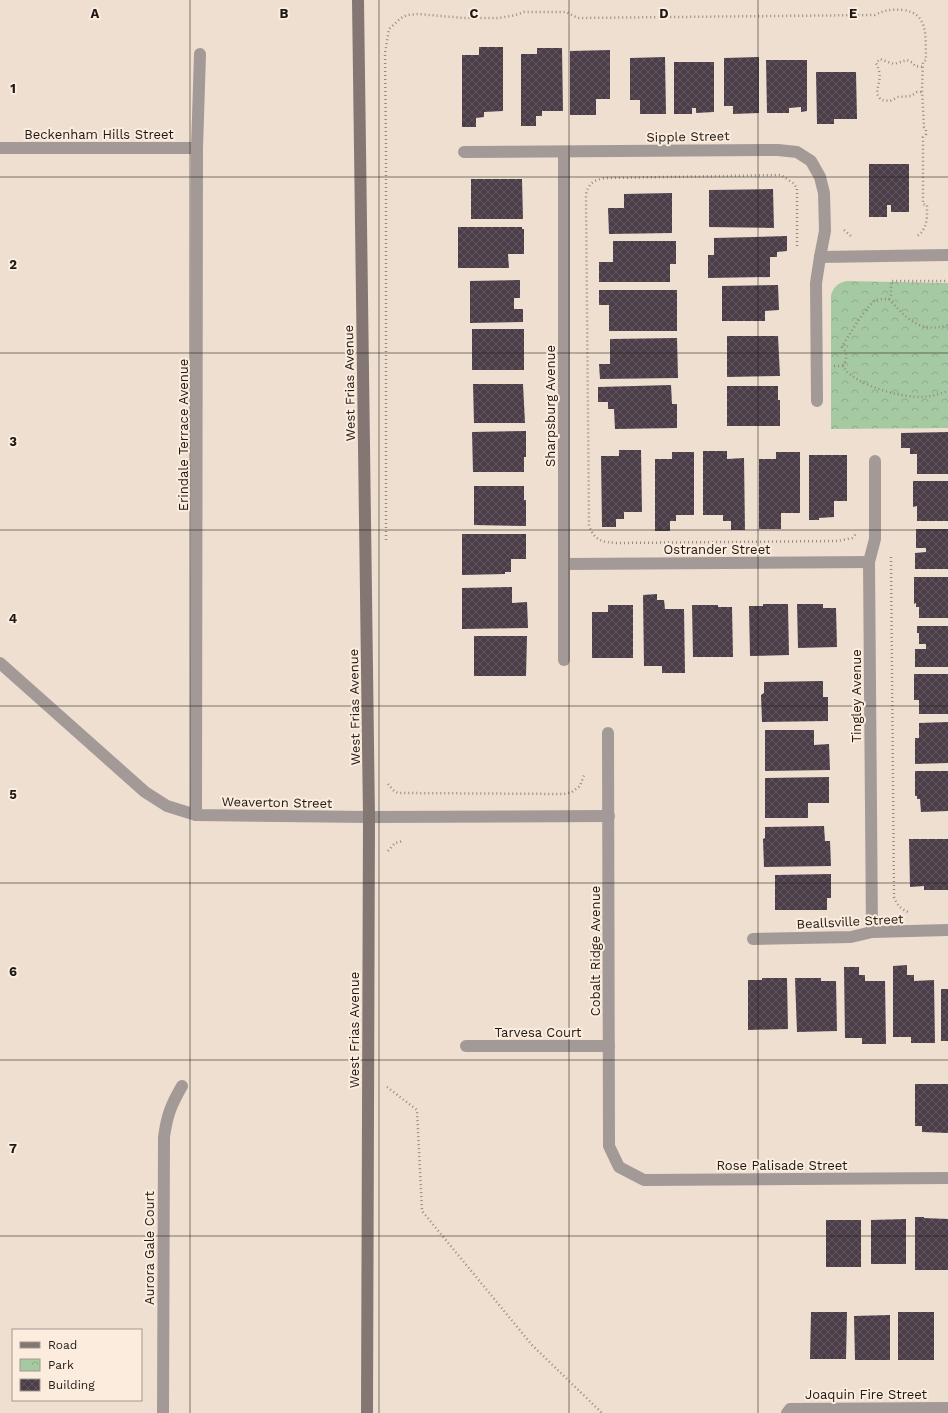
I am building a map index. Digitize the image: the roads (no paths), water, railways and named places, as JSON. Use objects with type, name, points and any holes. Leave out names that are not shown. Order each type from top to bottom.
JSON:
[{"type":"street","name":"West Frias Avenue","points":[[358,0],[369,817],[366,1413]]},
{"type":"street","name":"Erindale Terrace Avenue","points":[[196,815],[197,148],[200,54]]},
{"type":"street","name":"Beckenham Hills Street","points":[[0,148],[197,148]]},
{"type":"street","name":"Sipple Street","points":[[464,152],[778,150],[797,152],[811,161],[820,176],[824,193],[825,231],[816,283],[817,401]]},
{"type":"street","name":"Sharpsburg Avenue","points":[[564,152],[564,660]]},
{"type":"street","points":[[820,257],[948,255]]},
{"type":"street","name":"Tingley Avenue","points":[[872,932],[869,562],[875,539],[875,461]]},
{"type":"street","name":"Ostrander Street","points":[[565,564],[869,562]]},
{"type":"street","name":"Weaverton Street","points":[[0,663],[145,792],[166,806],[196,815],[369,817],[609,816]]},
{"type":"street","name":"Cobalt Ridge Avenue","points":[[608,733],[609,1146],[619,1168]]},
{"type":"street","name":"Beallsville Street","points":[[754,939],[851,938],[872,932],[948,930]]},
{"type":"street","name":"Tarvesa Court","points":[[466,1046],[609,1046]]},
{"type":"street","name":"Aurora Gale Court","points":[[163,1413],[164,1137],[166,1119],[171,1105],[182,1086]]},
{"type":"street","name":"Rose Palisade Street","points":[[619,1168],[644,1180],[948,1178]]},
{"type":"street","name":"Joaquin Fire Street","points":[[787,1413],[790,1409],[948,1408]]}]
